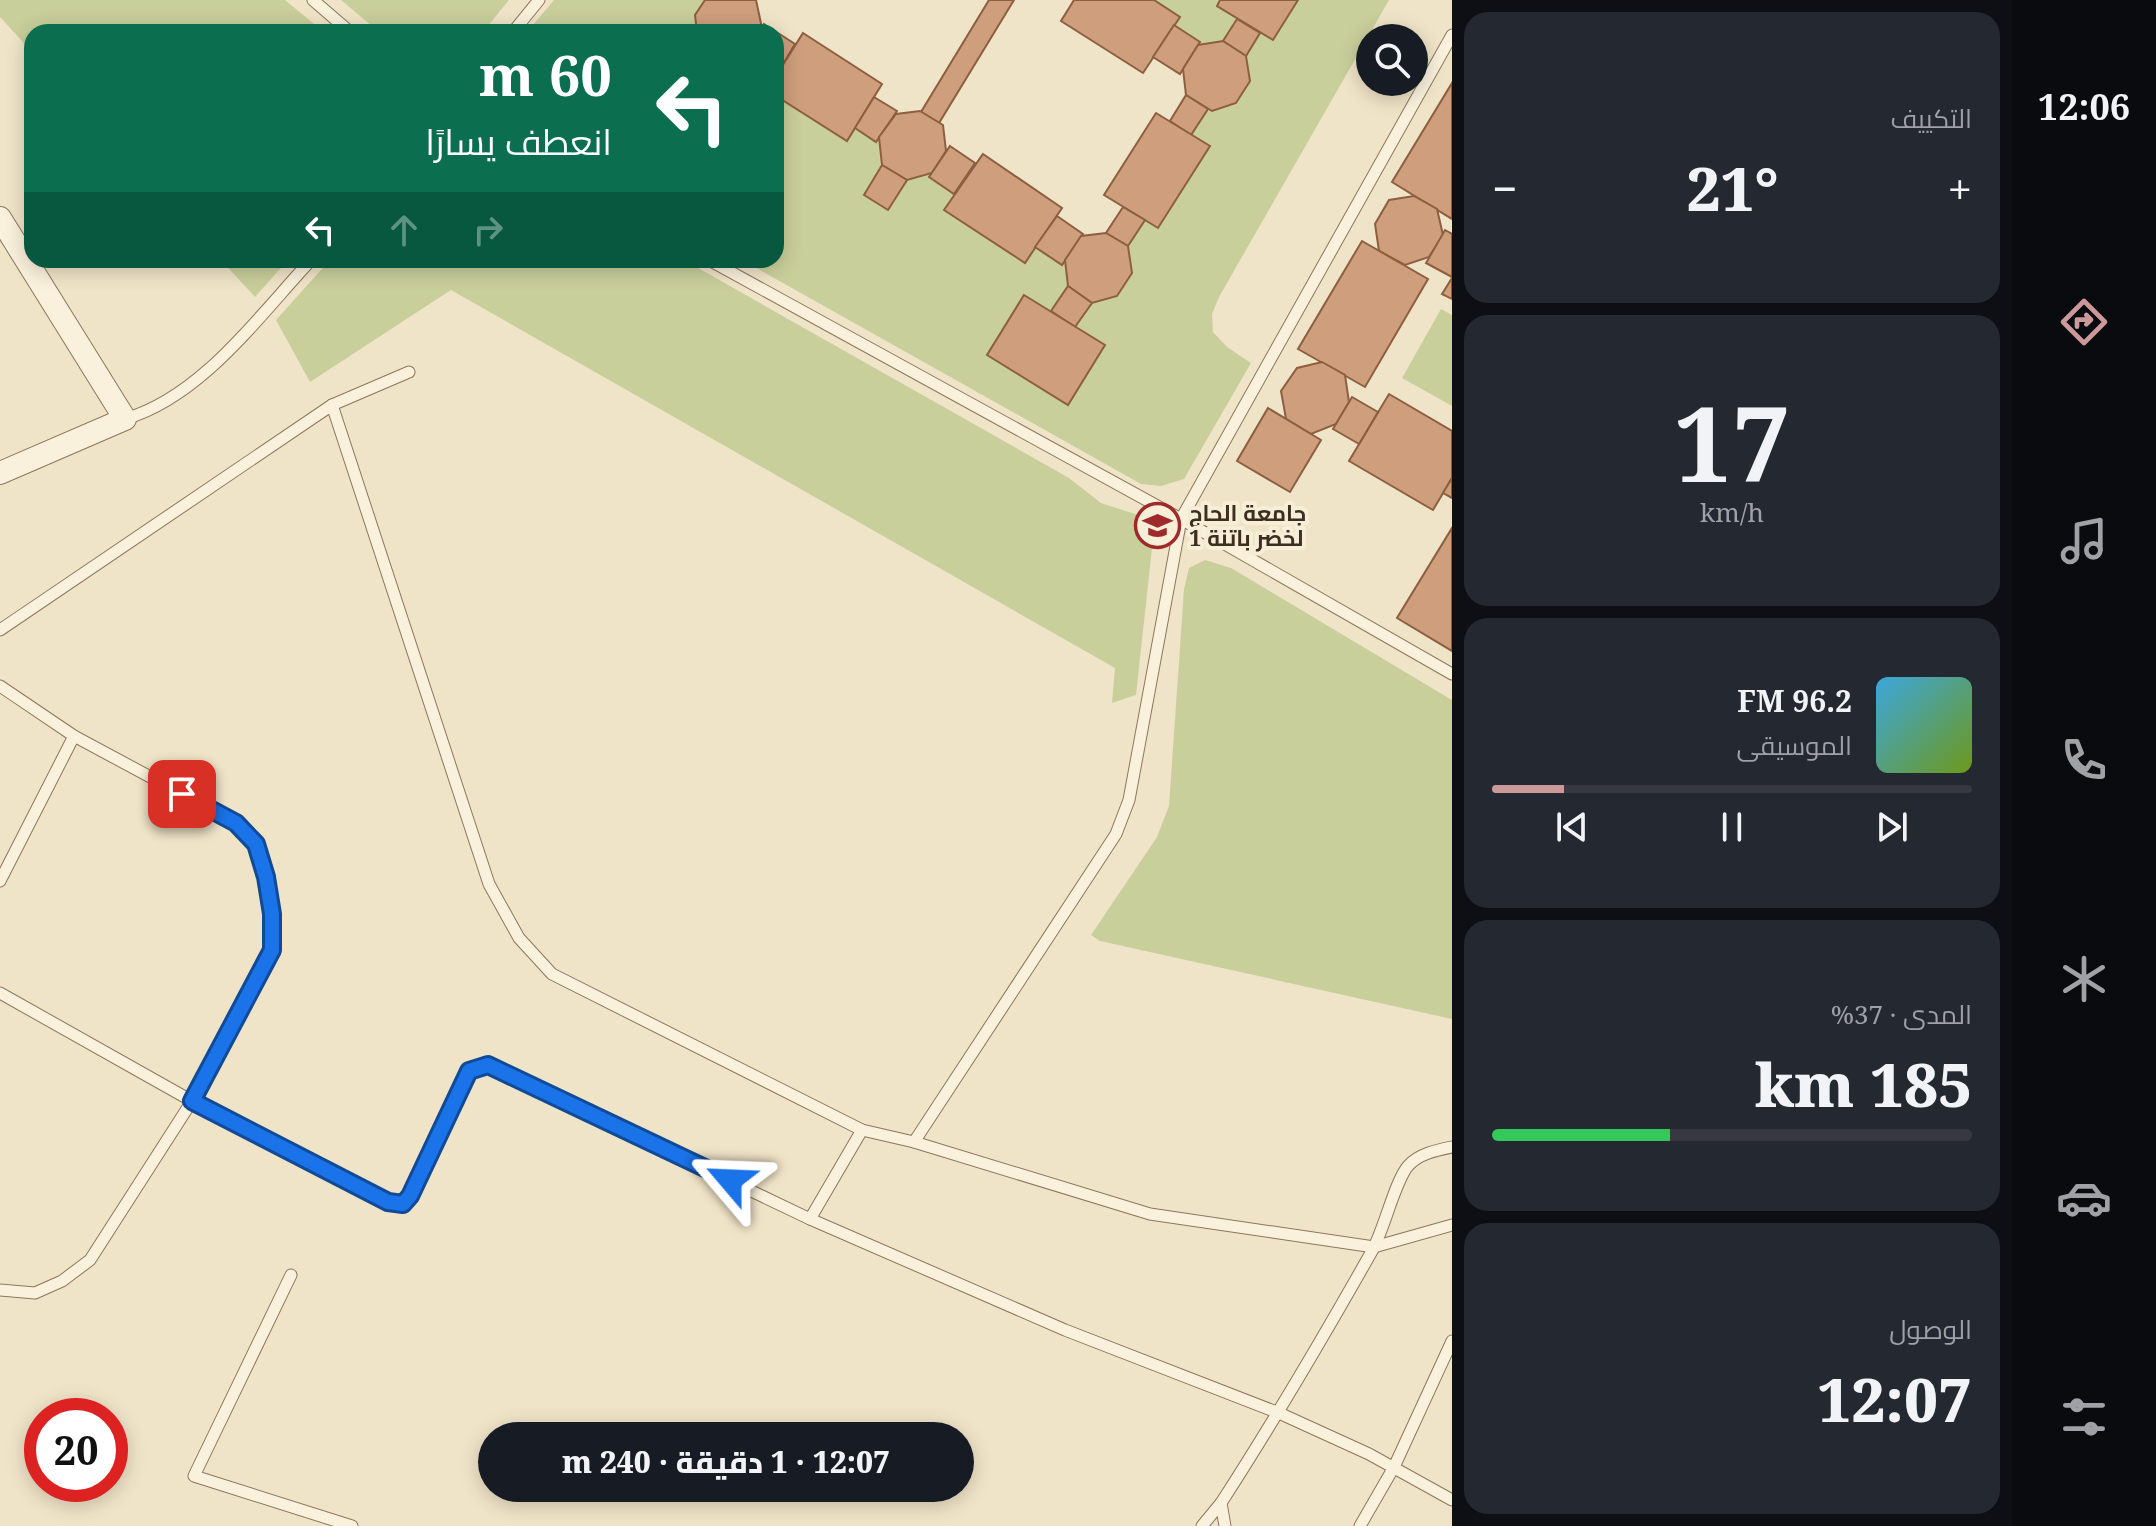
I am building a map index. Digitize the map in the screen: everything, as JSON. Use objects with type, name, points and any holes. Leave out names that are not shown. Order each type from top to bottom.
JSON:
[{"type":"street","points":[[0,218],[24,257]]},
{"type":"street","points":[[3,463],[125,419],[31,268]]},
{"type":"lane","points":[[313,0],[341,24]]},
{"type":"lane","points":[[520,24],[539,0]]},
{"type":"lane","points":[[914,1142],[1116,834],[1129,800],[1181,519],[1452,35]]},
{"type":"lane","points":[[125,419],[151,412],[200,379],[304,268]]},
{"type":"lane","points":[[724,268],[1181,519],[1452,674]]},
{"type":"lane","points":[[0,630],[332,405],[409,372]]},
{"type":"lane","points":[[332,405],[489,884],[519,938],[552,974],[862,1130],[914,1142],[1150,1214],[1374,1247],[1452,1225]]},
{"type":"lane","points":[[0,686],[74,736],[236,823],[256,844],[266,877],[272,950],[192,1101],[90,1260],[62,1281],[35,1293],[0,1290]]},
{"type":"lane","points":[[0,881],[74,736]]},
{"type":"lane","points":[[0,993],[192,1101],[388,1202],[403,1204],[410,1196],[469,1071],[488,1065],[810,1219],[1065,1330],[1279,1413],[1394,1467],[1452,1500]]},
{"type":"lane","points":[[810,1219],[862,1130]]},
{"type":"lane","points":[[1202,1526],[1221,1503],[1279,1413],[1374,1247],[1406,1167],[1432,1152],[1452,1147]]},
{"type":"lane","points":[[291,1275],[194,1476],[352,1526]]},
{"type":"lane","points":[[1360,1526],[1394,1467],[1452,1341]]},
{"type":"lane","points":[[1221,1503],[1225,1526]]},
{"type":"green space","points":[[0,0],[285,0],[314,24],[24,24],[24,43],[0,17]]},
{"type":"green space","points":[[341,0],[509,0],[490,24],[370,24]]},
{"type":"green space","points":[[554,0],[705,0],[695,15],[696,24],[534,24]]},
{"type":"green space","points":[[1154,0],[1220,0],[1217,6],[1237,19],[1223,41],[1198,45],[1200,42],[1174,25],[1179,16]]},
{"type":"green space","points":[[1298,0],[1389,0],[1375,24],[1356,24],[1356,58],[1219,297],[1212,314],[1213,332],[1227,347],[1251,363],[1184,479],[1161,486],[1141,484],[756,268],[784,268],[784,99],[855,128],[876,142],[879,137],[882,165],[864,196],[888,210],[907,180],[932,173],[929,178],[954,194],[944,210],[1025,263],[1035,247],[1061,265],[1065,260],[1068,286],[1051,311],[1024,295],[987,355],[1068,405],[1105,346],[1075,327],[1092,303],[1117,296],[1132,274],[1128,246],[1145,220],[1158,228],[1209,147],[1191,135],[1208,109],[1212,111],[1237,103],[1250,81],[1246,56],[1260,33],[1273,39]]},
{"type":"green space","points":[[228,268],[281,268],[255,297]]},
{"type":"green space","points":[[323,268],[698,268],[1069,478],[1101,503],[1138,515],[1153,539],[1136,695],[1112,703],[1115,668],[451,290],[310,382],[276,320]]},
{"type":"green space","points":[[1441,309],[1452,315],[1452,406],[1402,378]]},
{"type":"green space","points":[[1205,560],[1231,568],[1452,700],[1452,1019],[1100,941],[1091,935],[1157,837],[1169,806],[1184,589],[1189,568]]},
{"type":"building","points":[[705,0],[756,0],[761,24],[696,24],[695,15]]},
{"type":"building","points":[[989,0],[1014,0],[939,123],[921,112]]},
{"type":"building","points":[[1074,0],[1154,0],[1180,17],[1143,73],[1061,21]]},
{"type":"building","points":[[1220,0],[1298,0],[1273,40],[1217,6]]},
{"type":"building","points":[[1237,19],[1260,33],[1246,56],[1223,41]]},
{"type":"building","points":[[1174,25],[1200,42],[1180,74],[1153,57]]},
{"type":"building","points":[[803,33],[882,84],[847,141],[784,101],[784,63]]},
{"type":"building","points":[[784,37],[795,44],[784,63]]},
{"type":"building","points":[[1223,41],[1246,56],[1250,81],[1236,103],[1212,111],[1186,95],[1183,69],[1198,45]]},
{"type":"building","points":[[1452,83],[1452,219],[1392,182]]},
{"type":"building","points":[[1186,95],[1208,109],[1191,135],[1170,121]]},
{"type":"building","points":[[874,97],[897,111],[876,142],[855,128]]},
{"type":"building","points":[[920,111],[943,125],[946,151],[932,173],[907,180],[882,165],[879,137],[896,114]]},
{"type":"building","points":[[1156,113],[1210,146],[1158,228],[1104,195]]},
{"type":"building","points":[[950,146],[975,163],[954,194],[929,177]]},
{"type":"building","points":[[983,154],[1062,208],[1025,263],[944,210]]},
{"type":"building","points":[[882,165],[907,180],[888,210],[864,195]]},
{"type":"building","points":[[1414,196],[1437,209],[1443,235],[1429,257],[1405,265],[1379,251],[1375,224],[1389,200]]},
{"type":"building","points":[[1123,207],[1145,220],[1128,246],[1106,233]]},
{"type":"building","points":[[1057,216],[1083,234],[1062,265],[1035,247]]},
{"type":"building","points":[[1445,230],[1452,234],[1452,277],[1426,263]]},
{"type":"building","points":[[1106,233],[1128,246],[1132,273],[1117,296],[1092,303],[1068,286],[1065,260],[1081,236]]},
{"type":"building","points":[[1362,241],[1428,279],[1365,387],[1298,349]]},
{"type":"building","points":[[1452,278],[1452,299],[1442,294]]},
{"type":"building","points":[[1068,286],[1092,303],[1075,327],[1051,311]]},
{"type":"building","points":[[1024,295],[1105,345],[1068,405],[987,355]]},
{"type":"building","points":[[1322,362],[1345,375],[1349,402],[1336,424],[1311,434],[1286,419],[1281,391],[1297,368]]},
{"type":"building","points":[[1389,394],[1452,431],[1452,478],[1433,510],[1349,461]]},
{"type":"building","points":[[1352,397],[1378,412],[1359,444],[1333,429]]},
{"type":"building","points":[[1268,408],[1321,440],[1290,492],[1237,461]]},
{"type":"building","points":[[1452,478],[1452,498],[1443,493]]},
{"type":"building","points":[[1452,528],[1452,651],[1397,618]]},
{"type":"place","name":"جامعة الحاج لخضر باتنة 1","points":[[1158,525]]},
{"type":"route","points":[[182,794],[236,823],[256,844],[272,914],[272,950],[192,1101],[388,1202],[403,1204],[410,1196],[469,1071],[488,1065],[730,1180]]}]
